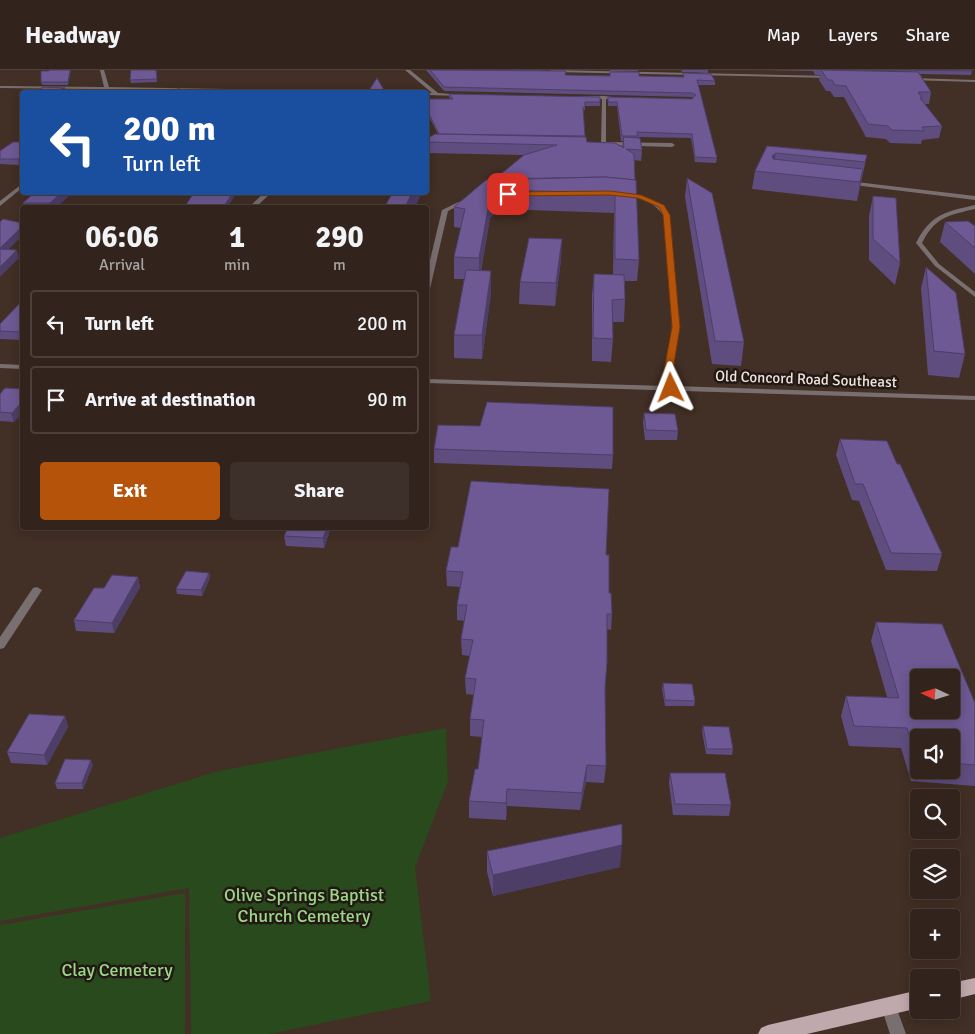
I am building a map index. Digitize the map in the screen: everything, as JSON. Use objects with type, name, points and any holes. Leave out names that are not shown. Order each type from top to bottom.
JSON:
[{"type":"main road","points":[[960,990],[975,986]]},
{"type":"main road","points":[[768,1034],[910,1001]]},
{"type":"street","points":[[102,70],[107,89]]},
{"type":"street","points":[[406,70],[436,94]]},
{"type":"street","points":[[542,71],[656,72],[842,78]]},
{"type":"street","points":[[908,79],[975,81]]},
{"type":"street","points":[[0,87],[118,90]]},
{"type":"street","points":[[429,94],[466,95]]},
{"type":"street","points":[[564,97],[623,98]]},
{"type":"street","points":[[603,144],[604,97]]},
{"type":"street","points":[[593,144],[672,145]]},
{"type":"street","points":[[840,182],[975,198]]},
{"type":"street","points":[[0,204],[20,188]]},
{"type":"street","points":[[618,194],[652,201],[662,206],[666,215],[676,327],[669,370],[671,388]]},
{"type":"street","points":[[254,205],[266,195]]},
{"type":"street","points":[[429,280],[445,210],[476,196]]},
{"type":"street","points":[[975,206],[940,216],[926,226],[919,243],[937,264],[975,295]]},
{"type":"street","points":[[0,366],[20,367]]},
{"type":"street","name":"Old Concord Road Southeast","points":[[429,381],[975,398]]},
{"type":"street","points":[[0,644],[37,590]]},
{"type":"street","points":[[889,1006],[898,1034]]},
{"type":"green space","name":"Olive Springs Baptist Church Cemetery","points":[[446,728],[448,782],[415,867],[431,1001],[269,1034],[191,1034],[189,888],[0,921],[0,838],[219,771]]},
{"type":"green space","name":"Clay Cemetery","points":[[185,893],[185,1034],[0,1034],[0,925]]},
{"type":"building","points":[[70,70],[68,82],[41,82],[41,71]]},
{"type":"building","points":[[131,70],[156,70],[157,79],[130,80]]},
{"type":"building","points":[[430,70],[566,71],[565,75],[610,76],[610,72],[639,72],[639,76],[684,77],[683,73],[711,74],[715,81],[697,80],[717,158],[695,157],[692,134],[637,132],[638,136],[622,136],[617,102],[608,102],[608,97],[692,99],[696,95],[692,93],[444,87]]},
{"type":"building","points":[[821,70],[918,72],[931,92],[918,92],[922,98],[920,98],[942,126],[922,127],[924,131],[892,130],[888,126],[868,124],[846,86],[835,85],[832,80],[828,80]]},
{"type":"building","points":[[849,70],[911,70],[912,71]]},
{"type":"building","points":[[913,70],[971,70],[972,71]]},
{"type":"building","points":[[377,78],[384,90],[369,90]]},
{"type":"building","points":[[42,87],[65,88],[58,90],[42,90]]},
{"type":"building","points":[[449,94],[600,97],[600,102],[585,102],[585,107],[583,107],[585,136],[439,134],[429,114],[429,99],[453,99]]},
{"type":"building","points":[[435,134],[586,137],[587,142],[615,143],[624,148],[623,137],[640,138],[642,150],[626,149],[634,154],[635,180],[605,177],[495,179],[524,155],[557,145],[429,142],[429,137]]},
{"type":"building","points":[[13,142],[20,142],[20,157],[18,159],[0,159],[0,151]]},
{"type":"building","points":[[767,146],[867,155],[865,162],[776,153],[772,156],[773,159],[863,169],[860,182],[755,171]]},
{"type":"building","points":[[605,177],[636,180],[639,260],[615,259],[615,193],[500,190],[490,198],[479,258],[454,257],[465,209],[454,207],[486,180]]},
{"type":"building","points":[[687,178],[712,193],[744,342],[715,341]]},
{"type":"building","points":[[32,195],[59,195],[50,203],[23,203]]},
{"type":"building","points":[[192,195],[231,195],[225,205],[186,205]]},
{"type":"building","points":[[391,195],[411,195],[406,205],[386,205]]},
{"type":"building","points":[[873,196],[896,198],[900,263],[873,239]]},
{"type":"building","points":[[3,219],[20,223],[20,229],[0,248],[0,222]]},
{"type":"building","points":[[968,221],[975,226],[975,248],[945,222]]},
{"type":"building","points":[[529,238],[562,239],[556,283],[520,282]]},
{"type":"building","points":[[0,249],[17,250],[0,267]]},
{"type":"building","points":[[926,267],[956,293],[965,354],[934,351]]},
{"type":"building","points":[[466,270],[491,271],[482,335],[454,335]]},
{"type":"building","points":[[594,274],[624,275],[625,299],[612,300],[613,339],[593,338]]},
{"type":"building","points":[[20,303],[20,332],[0,331],[0,324]]},
{"type":"building","points":[[5,388],[20,389],[20,404],[12,413],[0,412],[0,394]]},
{"type":"building","points":[[487,402],[613,407],[613,455],[434,449],[438,425],[480,426]]},
{"type":"building","points":[[644,413],[675,414],[678,431],[646,430]]},
{"type":"building","points":[[840,439],[887,441],[897,464],[900,464],[942,554],[891,553],[863,484],[855,484]]},
{"type":"building","points":[[471,481],[609,489],[606,555],[609,555],[609,593],[611,593],[612,614],[607,614],[605,687],[606,766],[587,765],[582,793],[507,789],[506,803],[469,801],[475,769],[478,769],[484,720],[470,719],[476,679],[465,678],[473,640],[461,639],[467,605],[457,605],[463,572],[446,571],[451,547],[458,547]]},
{"type":"building","points":[[287,530],[326,530],[323,538],[284,536]]},
{"type":"building","points":[[186,571],[209,573],[201,590],[176,589]]},
{"type":"building","points":[[112,575],[138,577],[112,623],[74,620],[94,588],[104,588]]},
{"type":"building","points":[[876,622],[942,624],[975,703],[975,765],[960,764],[960,729],[910,729],[910,738],[907,728],[854,726],[846,696],[899,698]]},
{"type":"building","points":[[663,683],[692,684],[695,701],[665,700]]},
{"type":"building","points":[[29,714],[65,716],[44,755],[7,752]]},
{"type":"building","points":[[703,726],[729,727],[733,749],[707,749]]},
{"type":"building","points":[[65,759],[91,760],[82,783],[55,783]]},
{"type":"building","points":[[670,773],[725,773],[731,805],[675,804]]},
{"type":"building","points":[[622,824],[622,845],[493,875],[487,851]]},
{"type":"route","points":[[508,194],[597,192],[626,194],[639,196],[662,206],[666,215],[676,327],[669,370],[671,388]]}]
